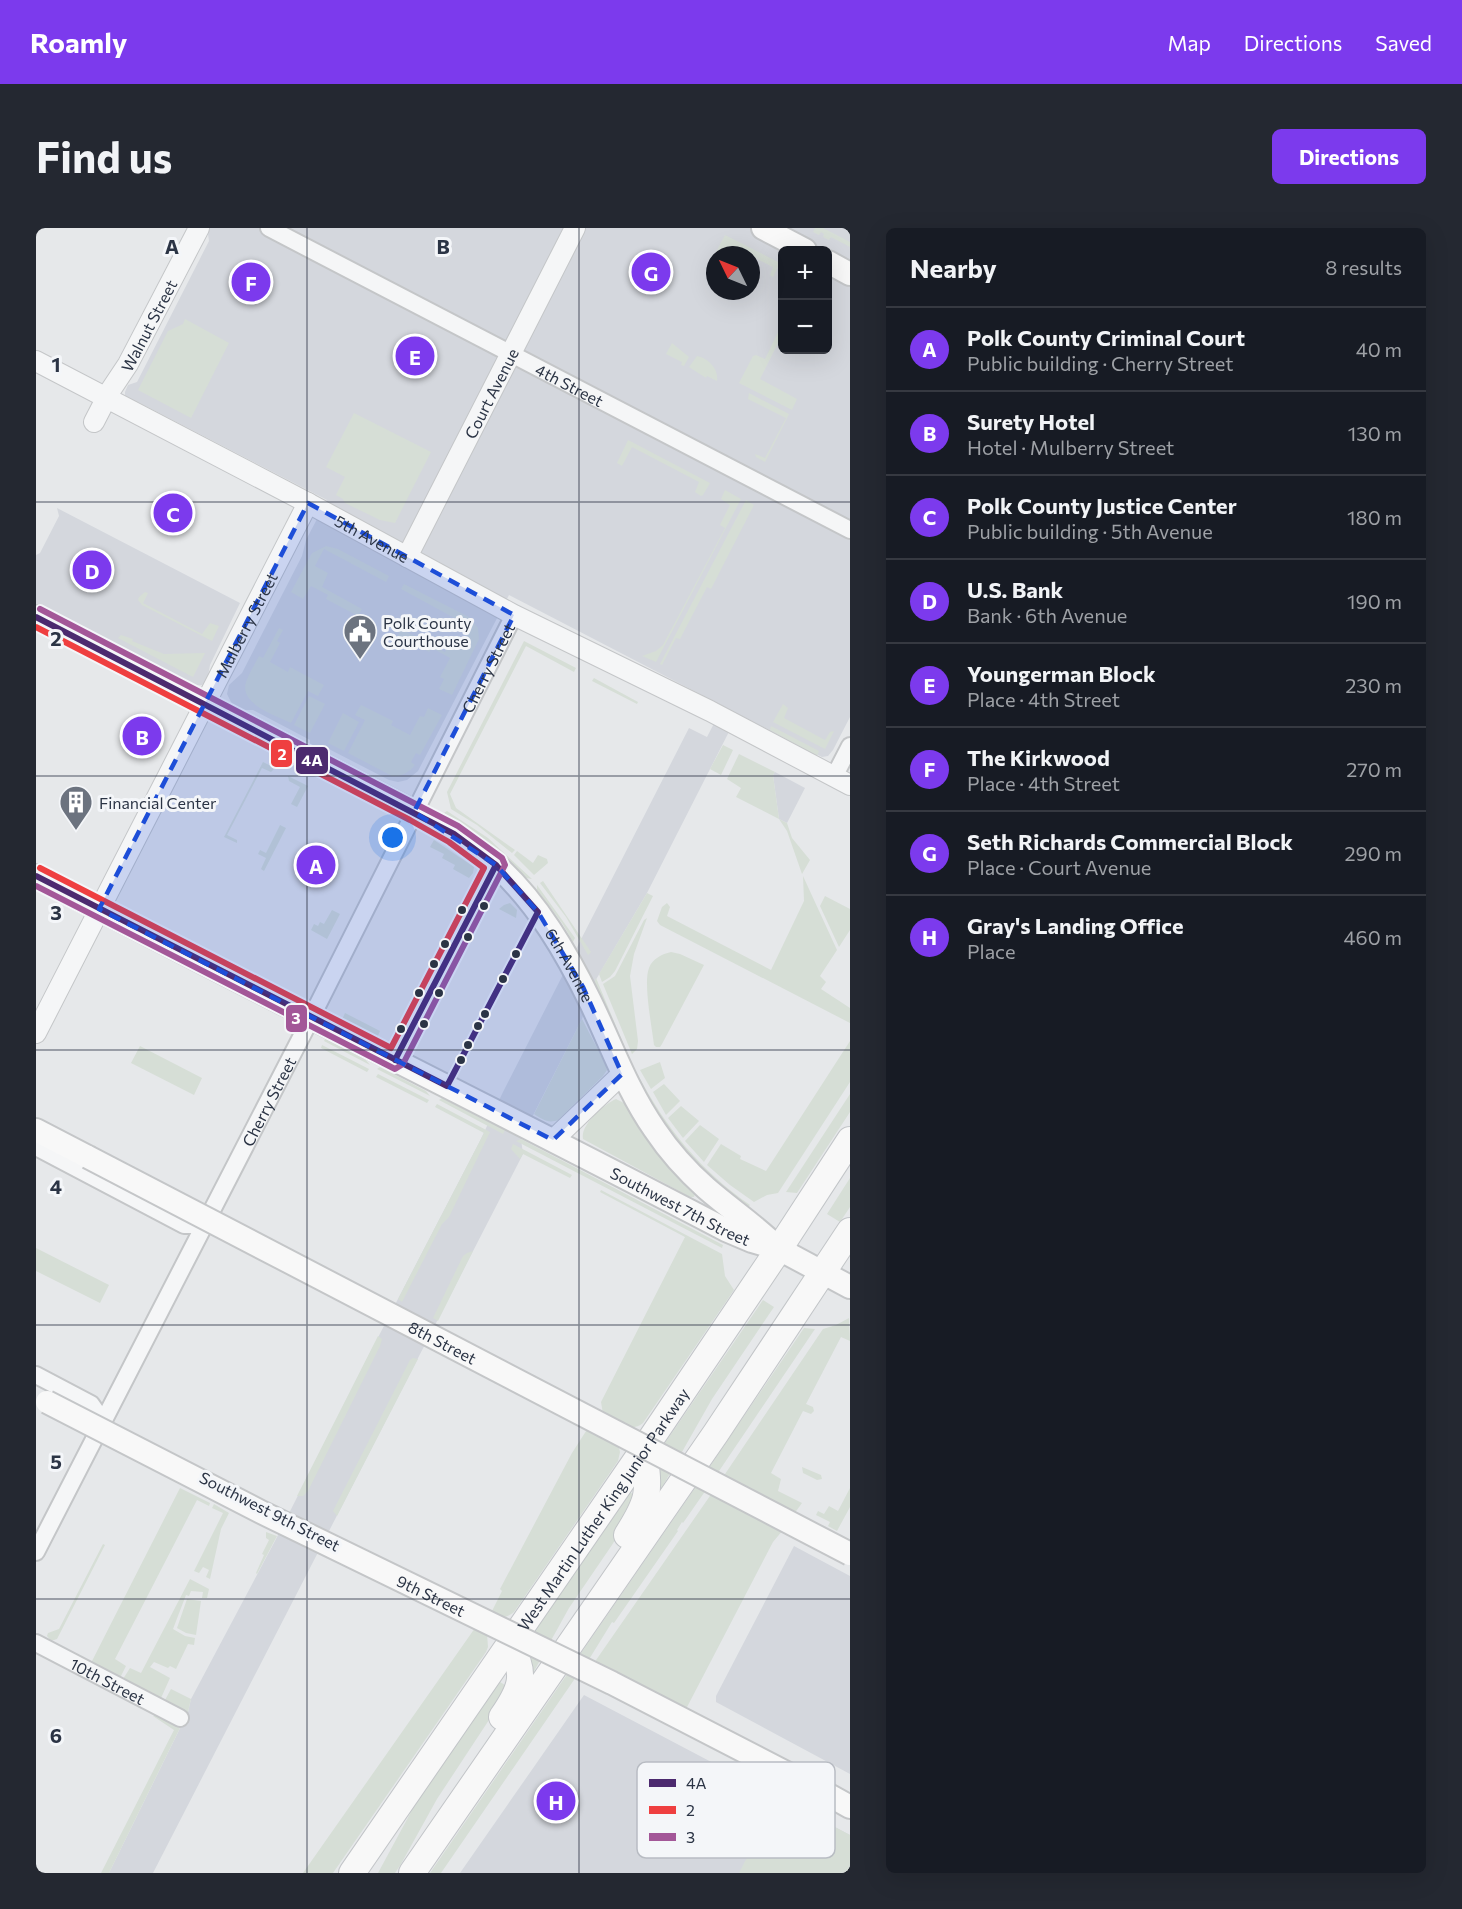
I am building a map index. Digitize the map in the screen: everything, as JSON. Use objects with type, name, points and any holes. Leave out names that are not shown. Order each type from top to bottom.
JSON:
[{"type":"main road","points":[[763,228],[797,246]]},
{"type":"main road","points":[[832,264],[850,274]]},
{"type":"main road","name":"6th Avenue","points":[[36,617],[414,812],[454,834],[496,865],[538,912],[557,941],[583,987],[622,1074],[642,1110],[675,1157],[705,1187],[760,1229],[779,1249]]},
{"type":"main road","name":"Southwest 7th Street","points":[[36,876],[726,1230],[779,1249],[850,1287]]},
{"type":"main road","name":"8th Street","points":[[36,1130],[850,1554]]},
{"type":"main road","name":"West Martin Luther King Junior Parkway","points":[[352,1873],[644,1449],[850,1140]]},
{"type":"main road","points":[[412,1873],[722,1424],[850,1231]]},
{"type":"main road","name":"9th Street","points":[[41,1399],[261,1512],[612,1683],[765,1762]]},
{"type":"main road","points":[[568,1647],[570,1625],[578,1607],[633,1526],[646,1502],[648,1478],[644,1449]]},
{"type":"main road","points":[[435,1839],[448,1796],[518,1691],[521,1678],[520,1666],[510,1646]]},
{"type":"main road","name":"9th Street","points":[[835,1799],[850,1807]]},
{"type":"street","name":"Walnut Street","points":[[94,422],[128,364],[199,228]]},
{"type":"street","name":"4th Street","points":[[269,228],[850,530]]},
{"type":"street","name":"Court Avenue","points":[[407,557],[575,228]]},
{"type":"street","name":"5th Avenue","points":[[36,361],[308,503],[514,615],[710,711],[842,781]]},
{"type":"street","name":"Mulberry Street","points":[[36,1033],[308,503]]},
{"type":"street","name":"Cherry Street","points":[[36,1552],[207,1221],[514,615]]},
{"type":"street","points":[[842,781],[850,746]]},
{"type":"street","points":[[553,1140],[622,1074]]},
{"type":"street","points":[[36,1147],[184,1225],[207,1221]]},
{"type":"street","points":[[36,1375],[91,1404],[98,1414],[101,1426]]},
{"type":"street","name":"Southwest 9th Street","points":[[101,1426],[479,1615],[510,1646]]},
{"type":"street","name":"10th Street","points":[[36,1643],[180,1718]]},
{"type":"highlighted area","points":[[308,503],[514,615],[414,812],[496,865],[538,912],[583,987],[622,1074],[553,1140],[99,909]]},
{"type":"shaded area","points":[[210,228],[850,228],[850,717],[833,750],[828,756],[822,757],[738,714],[647,893],[594,983],[582,1019],[521,1139],[523,1154],[153,1873],[109,1873],[188,1712],[191,1699],[276,1539],[689,728],[707,737],[723,706],[509,595],[418,771],[407,780],[398,782],[389,780],[323,746],[319,749],[313,748],[310,740],[253,710],[234,708],[227,694],[229,685],[242,673],[302,556],[306,540],[327,500],[138,402],[131,403],[125,398],[128,385],[137,382],[209,241]]},
{"type":"shaded area","points":[[815,228],[823,228],[850,242],[850,247],[831,237],[829,240],[823,237],[824,234],[821,232],[819,235],[813,232]]},
{"type":"shaded area","points":[[725,235],[747,246],[719,246]]},
{"type":"shaded area","points":[[760,253],[778,262],[773,277],[770,275],[773,267],[760,260]]},
{"type":"shaded area","points":[[185,319],[229,343],[191,418],[138,390],[168,331],[183,324]]},
{"type":"shaded area","points":[[778,332],[778,343],[760,379],[797,399],[792,410],[739,383],[753,356],[765,359]]},
{"type":"shaded area","points":[[672,343],[689,357],[684,366],[681,365],[682,362],[666,354]]},
{"type":"shaded area","points":[[697,356],[712,365],[717,381],[707,376],[706,378],[689,367]]},
{"type":"shaded area","points":[[749,393],[789,414],[765,462],[755,454],[765,458],[786,418],[748,399]]},
{"type":"shaded area","points":[[354,413],[431,452],[395,523],[380,520],[345,503],[336,495],[345,477],[326,467]]},
{"type":"shaded area","points":[[628,440],[710,483],[703,495],[695,492],[699,482],[632,447],[622,466],[617,463]]},
{"type":"shaded area","points":[[725,490],[741,499],[656,662],[642,656],[656,651],[663,645],[725,528],[720,525],[730,505],[721,499]]},
{"type":"shaded area","points":[[746,500],[754,505],[711,589],[707,587],[680,639],[676,638],[662,665],[660,664]]},
{"type":"shaded area","points":[[57,508],[240,603],[210,665],[207,681],[202,685],[192,686],[36,604],[36,555],[40,553],[59,516]]},
{"type":"shaded area","points":[[326,546],[338,549],[389,576],[386,582],[324,549],[315,566],[328,573],[322,587],[362,609],[358,616],[326,599],[328,595],[311,586],[303,599],[291,592],[312,553]]},
{"type":"shaded area","points":[[404,584],[469,617],[478,628],[479,639],[452,695],[439,689],[444,679],[440,677],[450,658],[432,648],[429,652],[398,636],[401,629],[445,652],[451,639],[462,645],[471,627],[401,589]]},
{"type":"shaded area","points":[[145,592],[148,593],[143,603],[202,634],[210,623],[219,626],[212,641],[142,605],[138,600]]},
{"type":"shaded area","points":[[279,628],[283,630],[277,641],[280,643],[270,662],[288,672],[290,667],[324,685],[318,696],[308,691],[291,723],[268,713],[253,703],[245,690],[246,682],[259,656],[263,658]]},
{"type":"shaded area","points":[[121,635],[164,654],[205,653],[193,677],[118,638]]},
{"type":"shaded area","points":[[524,641],[576,668],[574,672],[526,646],[450,794],[456,808],[515,850],[512,853],[477,825],[451,809],[447,792]]},
{"type":"shaded area","points":[[594,678],[638,702],[637,704],[592,681]]},
{"type":"shaded area","points":[[309,696],[325,704],[310,733],[294,725]]},
{"type":"shaded area","points":[[783,704],[788,708],[784,718],[825,740],[830,732],[834,731],[825,749],[773,722]]},
{"type":"shaded area","points":[[361,705],[393,721],[391,725],[410,735],[420,716],[424,717],[428,708],[442,715],[420,755],[416,753],[411,762],[415,765],[405,774],[392,776],[348,753],[365,720],[355,715]]},
{"type":"shaded area","points":[[343,713],[359,722],[344,751],[328,743]]},
{"type":"shaded area","points":[[771,726],[819,751],[817,756],[770,730]]},
{"type":"shaded area","points":[[723,745],[733,750],[721,775],[710,769]]},
{"type":"shaded area","points":[[739,754],[775,772],[773,775],[779,819],[736,797],[741,788],[727,779]]},
{"type":"shaded area","points":[[263,762],[275,768],[271,772],[262,768],[227,835],[237,840],[237,843],[224,837]]},
{"type":"shaded area","points":[[775,772],[805,788],[787,823],[779,819],[773,775]]},
{"type":"shaded area","points":[[288,776],[308,786],[297,807],[291,804],[300,787],[289,781]]},
{"type":"shaded area","points":[[447,811],[488,838],[532,879],[526,878],[497,850],[444,813]]},
{"type":"shaded area","points":[[779,819],[787,823],[792,838],[810,860],[802,874],[787,831]]},
{"type":"shaded area","points":[[280,825],[286,828],[264,871],[261,869],[266,858],[258,854],[260,850],[266,853]]},
{"type":"shaded area","points":[[434,840],[474,867],[469,878],[453,869],[455,865],[442,858],[444,854],[430,847]]},
{"type":"shaded area","points":[[517,851],[533,863],[538,855],[547,859],[548,863],[534,875],[514,855]]},
{"type":"shaded area","points":[[803,876],[837,950],[820,976],[826,982],[821,989],[850,1008],[850,1023],[660,925],[657,921],[662,907],[667,903],[670,907],[667,916],[771,970],[804,901]]},
{"type":"shaded area","points":[[543,881],[591,952],[588,955],[566,917],[540,883]]},
{"type":"shaded area","points":[[537,885],[575,938],[573,942],[537,890]]},
{"type":"shaded area","points":[[647,893],[653,896],[615,971],[602,982],[599,974]]},
{"type":"shaded area","points":[[825,896],[850,909],[850,930],[839,947],[820,906]]},
{"type":"shaded area","points":[[510,903],[517,910],[516,918],[499,909]]},
{"type":"shaded area","points":[[332,910],[340,914],[327,939],[311,930],[314,924],[318,926],[320,922],[324,924]]},
{"type":"shaded area","points":[[647,918],[634,954],[630,976],[638,1041],[637,1049],[632,1054],[603,984],[615,976]]},
{"type":"shaded area","points":[[671,952],[704,965],[662,1044],[656,1047],[648,1005],[647,975],[650,965],[655,960]]},
{"type":"shaded area","points":[[596,978],[628,1055],[621,1050],[594,983]]},
{"type":"shaded area","points":[[345,1013],[380,1031],[377,1038],[342,1020]]},
{"type":"shaded area","points":[[582,1019],[607,1070],[558,1120],[545,1120],[534,1114]]},
{"type":"shaded area","points":[[325,1039],[349,1049],[370,1065],[324,1041]]},
{"type":"shaded area","points":[[850,1041],[850,1082],[778,1193],[767,1195],[754,1202],[707,1165],[721,1144],[741,1156],[740,1159],[766,1171]]},
{"type":"shaded area","points":[[322,1045],[369,1069],[367,1072],[321,1048]]},
{"type":"shaded area","points":[[140,1046],[202,1078],[194,1095],[131,1063]]},
{"type":"shaded area","points":[[660,1062],[665,1078],[651,1089],[640,1070]]},
{"type":"shaded area","points":[[380,1067],[426,1091],[430,1096],[377,1069]]},
{"type":"shaded area","points":[[378,1074],[429,1100],[427,1103],[376,1077]]},
{"type":"shaded area","points":[[638,1075],[660,1113],[686,1147],[716,1178],[750,1205],[747,1208],[698,1168],[662,1123],[638,1080]]},
{"type":"shaded area","points":[[664,1084],[680,1101],[666,1115],[653,1092]]},
{"type":"shaded area","points":[[850,1094],[850,1112],[797,1193],[786,1192]]},
{"type":"shaded area","points":[[442,1098],[505,1130],[503,1134],[439,1100]]},
{"type":"shaded area","points":[[616,1099],[626,1104],[666,1162],[695,1194],[694,1197],[690,1197],[583,1139],[583,1133],[589,1122],[599,1110]]},
{"type":"shaded area","points":[[437,1104],[490,1132],[449,1217],[442,1224],[402,1302],[398,1299],[484,1133],[435,1107]]},
{"type":"shaded area","points":[[681,1106],[699,1121],[683,1138],[668,1118]]},
{"type":"shaded area","points":[[700,1125],[719,1139],[704,1162],[685,1141]]},
{"type":"shaded area","points":[[521,1139],[723,1245],[722,1248],[516,1141]]},
{"type":"shaded area","points":[[513,1144],[572,1175],[570,1178],[523,1154],[520,1159],[511,1149]]},
{"type":"shaded area","points":[[850,1178],[850,1207],[840,1222],[827,1214]]},
{"type":"shaded area","points":[[601,1190],[722,1254],[725,1276],[734,1290],[643,1423],[633,1427],[623,1425],[603,1414],[601,1402],[685,1237],[600,1192]]},
{"type":"shaded area","points":[[36,1248],[109,1285],[100,1303],[36,1271]]},
{"type":"shaded area","points":[[473,1251],[438,1321],[433,1318],[463,1256]]},
{"type":"shaded area","points":[[763,1300],[774,1307],[712,1399],[661,1489],[655,1484],[652,1462]]},
{"type":"shaded area","points":[[849,1318],[850,1341],[841,1337],[806,1404],[813,1407],[814,1411],[811,1414],[803,1411],[771,1473],[781,1479],[778,1491],[802,1503],[794,1514],[723,1477],[823,1329]]},
{"type":"shaded area","points":[[804,1328],[815,1329],[717,1474],[708,1469]]},
{"type":"shaded area","points":[[378,1336],[382,1339],[380,1346],[308,1491],[303,1496],[297,1496]]},
{"type":"shaded area","points":[[413,1358],[418,1359],[337,1516],[333,1511]]},
{"type":"shaded area","points":[[588,1428],[618,1444],[620,1452],[618,1461],[514,1612],[503,1617],[491,1613],[502,1591],[500,1589],[572,1453]]},
{"type":"shaded area","points":[[802,1467],[821,1475],[822,1479],[817,1480],[803,1473]]},
{"type":"shaded area","points":[[697,1485],[706,1490],[678,1531],[614,1623],[612,1622],[588,1661],[579,1656]]},
{"type":"shaded area","points":[[180,1488],[210,1503],[209,1506],[197,1500],[115,1659],[126,1666],[120,1678],[91,1663]]},
{"type":"shaded area","points":[[850,1488],[850,1507],[837,1531],[828,1526],[830,1522],[816,1515],[818,1511],[824,1514],[829,1506],[838,1511]]},
{"type":"shaded area","points":[[630,1492],[640,1500],[569,1608],[533,1673],[522,1649]]},
{"type":"shaded area","points":[[712,1493],[783,1530],[773,1542],[686,1709],[594,1663]]},
{"type":"shaded area","points":[[214,1504],[229,1513],[221,1529],[210,1579],[206,1577],[209,1570],[203,1567],[199,1573],[194,1571],[223,1513],[212,1508]]},
{"type":"shaded area","points":[[266,1532],[277,1536],[257,1574],[264,1555],[262,1554],[269,1540],[266,1538]]},
{"type":"shaded area","points":[[103,1544],[105,1545],[57,1639],[51,1641],[47,1636],[48,1633],[59,1629]]},
{"type":"shaded area","points":[[794,1546],[850,1576],[850,1774],[835,1766],[835,1762],[828,1762],[716,1702],[716,1696]]},
{"type":"shaded area","points":[[190,1579],[209,1589],[207,1598],[202,1598],[203,1592],[191,1591],[189,1596],[186,1595],[173,1629],[185,1636],[195,1638],[194,1645],[188,1644],[176,1669],[154,1662],[150,1667],[170,1678],[161,1698],[123,1679],[130,1668],[141,1673]]},
{"type":"shaded area","points":[[187,1599],[201,1601],[196,1635],[177,1628]]},
{"type":"shaded area","points":[[475,1628],[487,1634],[486,1652],[333,1873],[303,1873]]},
{"type":"shaded area","points":[[568,1673],[576,1677],[441,1873],[430,1873]]},
{"type":"shaded area","points":[[500,1682],[510,1688],[437,1799],[401,1864],[395,1873],[378,1873],[418,1799]]},
{"type":"shaded area","points":[[171,1689],[191,1699],[188,1712],[165,1700]]},
{"type":"shaded area","points":[[584,1695],[711,1762],[637,1762],[637,1858],[835,1858],[835,1827],[850,1835],[850,1873],[460,1873]]},
{"type":"shaded area","points":[[153,1716],[180,1728],[109,1873],[101,1873],[174,1730]]},
{"type":"shaded area","points":[[835,1827],[850,1835],[850,1873],[739,1873],[747,1858],[835,1858]]},
{"type":"transit line","name":"3","points":[[36,886],[395,1069],[403,1064],[505,865],[502,858],[458,826],[40,609]]},
{"type":"transit line","name":"4A","points":[[36,617],[454,834],[496,865],[538,912],[447,1086],[36,876]]},
{"type":"transit line","name":"2","points":[[36,627],[410,820],[449,842],[484,868],[391,1048],[40,868]]},
{"type":"transit line","name":"4A","points":[[395,1060],[496,865]]},
{"type":"place","name":"Seth Richards Commercial Block","points":[[651,272]]},
{"type":"place","name":"The Kirkwood","points":[[251,282]]},
{"type":"place","name":"Youngerman Block","points":[[415,356]]},
{"type":"place","name":"Polk County Justice Center","points":[[173,513]]},
{"type":"place","name":"U.S. Bank","points":[[92,570]]},
{"type":"place","name":"Polk County Courthouse","points":[[360,660]]},
{"type":"place","name":"Surety Hotel","points":[[142,736]]},
{"type":"place","name":"Financial Center","points":[[76,831]]},
{"type":"place","name":"Polk County Criminal Court","points":[[316,865]]},
{"type":"place","name":"Gray's Landing Office","points":[[556,1801]]}]
